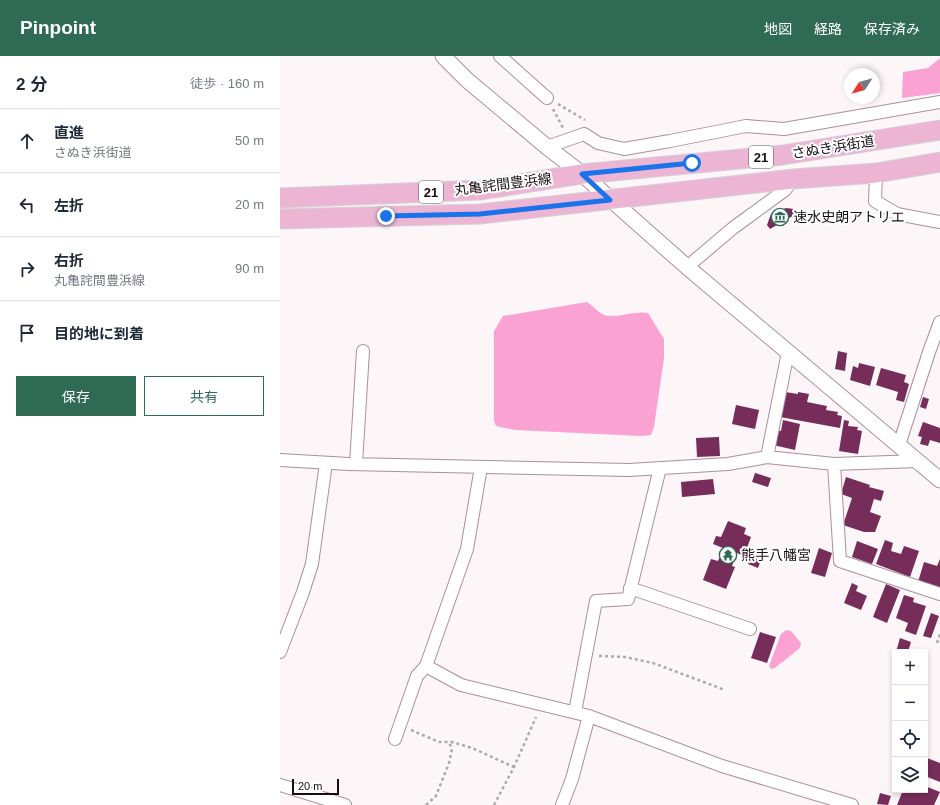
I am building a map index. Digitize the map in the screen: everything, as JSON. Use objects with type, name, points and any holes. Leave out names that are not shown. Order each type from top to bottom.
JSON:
[{"type":"main road","name":"さぬき浜街道","points":[[582,174],[783,155],[940,130]]},
{"type":"main road","name":"さぬき浜街道","points":[[610,200],[793,179],[876,173],[940,162]]},
{"type":"main road","name":"丸亀詫間豊浜線","points":[[280,198],[481,190],[582,174]]},
{"type":"main road","name":"丸亀詫間豊浜線","points":[[280,218],[480,214],[610,200]]},
{"type":"street","points":[[443,56],[468,80],[547,147],[582,174],[687,267],[940,480]]},
{"type":"street","points":[[500,56],[547,98]]},
{"type":"street","points":[[547,147],[584,134],[598,143],[624,149],[746,126],[784,129],[940,102]]},
{"type":"street","points":[[876,173],[875,201],[897,214],[940,222]]},
{"type":"street","points":[[687,267],[733,228],[785,190],[793,179]]},
{"type":"street","points":[[899,445],[929,352],[939,329]]},
{"type":"street","points":[[356,464],[363,351]]},
{"type":"street","points":[[767,457],[788,352]]},
{"type":"street","points":[[280,460],[356,464],[629,470],[728,464],[767,457],[834,464],[918,461]]},
{"type":"street","points":[[280,652],[312,564],[326,463]]},
{"type":"street","points":[[834,464],[840,561],[940,594]]},
{"type":"street","points":[[395,738],[417,676],[426,666],[467,549],[481,467]]},
{"type":"street","points":[[576,712],[596,601],[628,599],[660,468]]},
{"type":"street","points":[[630,588],[750,629]]},
{"type":"street","points":[[426,666],[461,685],[576,712],[722,766],[852,805]]},
{"type":"street","points":[[562,805],[572,779],[589,716]]},
{"type":"street","points":[[280,785],[345,805]]},
{"type":"path","points":[[547,98],[586,121]]},
{"type":"path","points":[[547,98],[569,139]]},
{"type":"path","points":[[937,643],[940,634]]},
{"type":"path","points":[[586,656],[625,657],[653,663],[725,690]]},
{"type":"path","points":[[494,805],[514,767],[542,704]]},
{"type":"path","points":[[400,725],[439,742],[449,742],[472,748],[514,767]]},
{"type":"path","points":[[426,805],[436,796],[449,763],[452,750],[449,742]]},
{"type":"shaded area","points":[[939,59],[940,93],[902,98],[903,72],[928,68]]},
{"type":"shaded area","points":[[587,302],[600,313],[607,316],[618,316],[643,312],[648,313],[664,339],[664,358],[654,427],[651,435],[640,436],[515,430],[496,426],[494,421],[494,331],[503,316]]},
{"type":"shaded area","points":[[786,630],[791,631],[801,643],[800,648],[775,668],[771,669],[769,666],[781,634]]},
{"type":"building","name":"速水史朗アトリエ","points":[[786,208],[794,209],[798,213],[770,229],[767,225],[771,214]]},
{"type":"building","points":[[838,351],[847,353],[845,371],[835,369]]},
{"type":"building","points":[[859,363],[875,367],[870,386],[850,380],[853,366],[858,368]]},
{"type":"building","points":[[881,368],[906,375],[904,382],[909,384],[904,402],[896,400],[898,392],[876,385]]},
{"type":"building","points":[[785,392],[809,394],[807,402],[827,406],[826,410],[838,412],[837,415],[842,416],[840,428],[780,417]]},
{"type":"building","points":[[923,397],[929,399],[926,409],[920,407]]},
{"type":"building","points":[[736,405],[759,410],[755,429],[732,424]]},
{"type":"building","points":[[783,420],[800,424],[795,450],[773,445],[776,430],[781,431]]},
{"type":"building","points":[[844,420],[849,421],[848,426],[858,427],[857,430],[862,431],[858,454],[839,451]]},
{"type":"building","points":[[923,422],[940,428],[940,443],[930,440],[928,446],[920,444],[922,437],[918,436]]},
{"type":"building","points":[[719,437],[720,456],[697,457],[696,438]]},
{"type":"building","points":[[755,473],[771,478],[768,487],[752,482]]},
{"type":"building","points":[[846,477],[870,485],[869,487],[884,491],[881,501],[874,499],[870,512],[881,516],[875,532],[864,532],[843,525],[852,498],[841,494]]},
{"type":"building","points":[[713,479],[715,494],[682,497],[681,482]]},
{"type":"building","name":"熊手八幡宮","points":[[728,521],[746,528],[744,534],[751,537],[744,556],[737,553],[732,566],[735,567],[726,589],[703,580],[711,559],[718,561],[723,548],[713,544],[716,536],[721,537]]},
{"type":"building","points":[[885,540],[893,543],[891,551],[901,554],[904,546],[919,551],[910,577],[876,564]]},
{"type":"building","points":[[857,541],[878,549],[872,564],[852,557]]},
{"type":"building","points":[[819,548],[832,553],[825,577],[811,573]]},
{"type":"building","points":[[753,551],[763,554],[758,568],[748,564]]},
{"type":"building","points":[[940,559],[940,588],[918,582],[924,562],[937,566]]},
{"type":"building","points":[[852,583],[858,586],[856,591],[867,596],[861,610],[844,603]]},
{"type":"building","points":[[886,584],[900,590],[887,623],[873,617]]},
{"type":"building","points":[[904,595],[914,598],[913,602],[926,606],[916,635],[905,631],[908,623],[896,618]]},
{"type":"building","points":[[931,613],[939,616],[931,638],[923,636]]},
{"type":"building","points":[[760,632],[776,637],[767,663],[751,658]]},
{"type":"building","points":[[900,638],[911,642],[909,649],[897,649]]},
{"type":"building","points":[[928,758],[940,763],[940,782],[928,777]]},
{"type":"building","points":[[928,787],[940,792],[934,805],[897,805],[902,793],[928,793]]},
{"type":"building","points":[[880,793],[891,796],[888,805],[877,804]]},
{"type":"place","name":"速水史朗アトリエ","points":[[780,217]]},
{"type":"place","name":"熊手八幡宮","points":[[728,555]]},
{"type":"route","points":[[386,216],[480,214],[610,200],[582,174],[692,163]]}]
